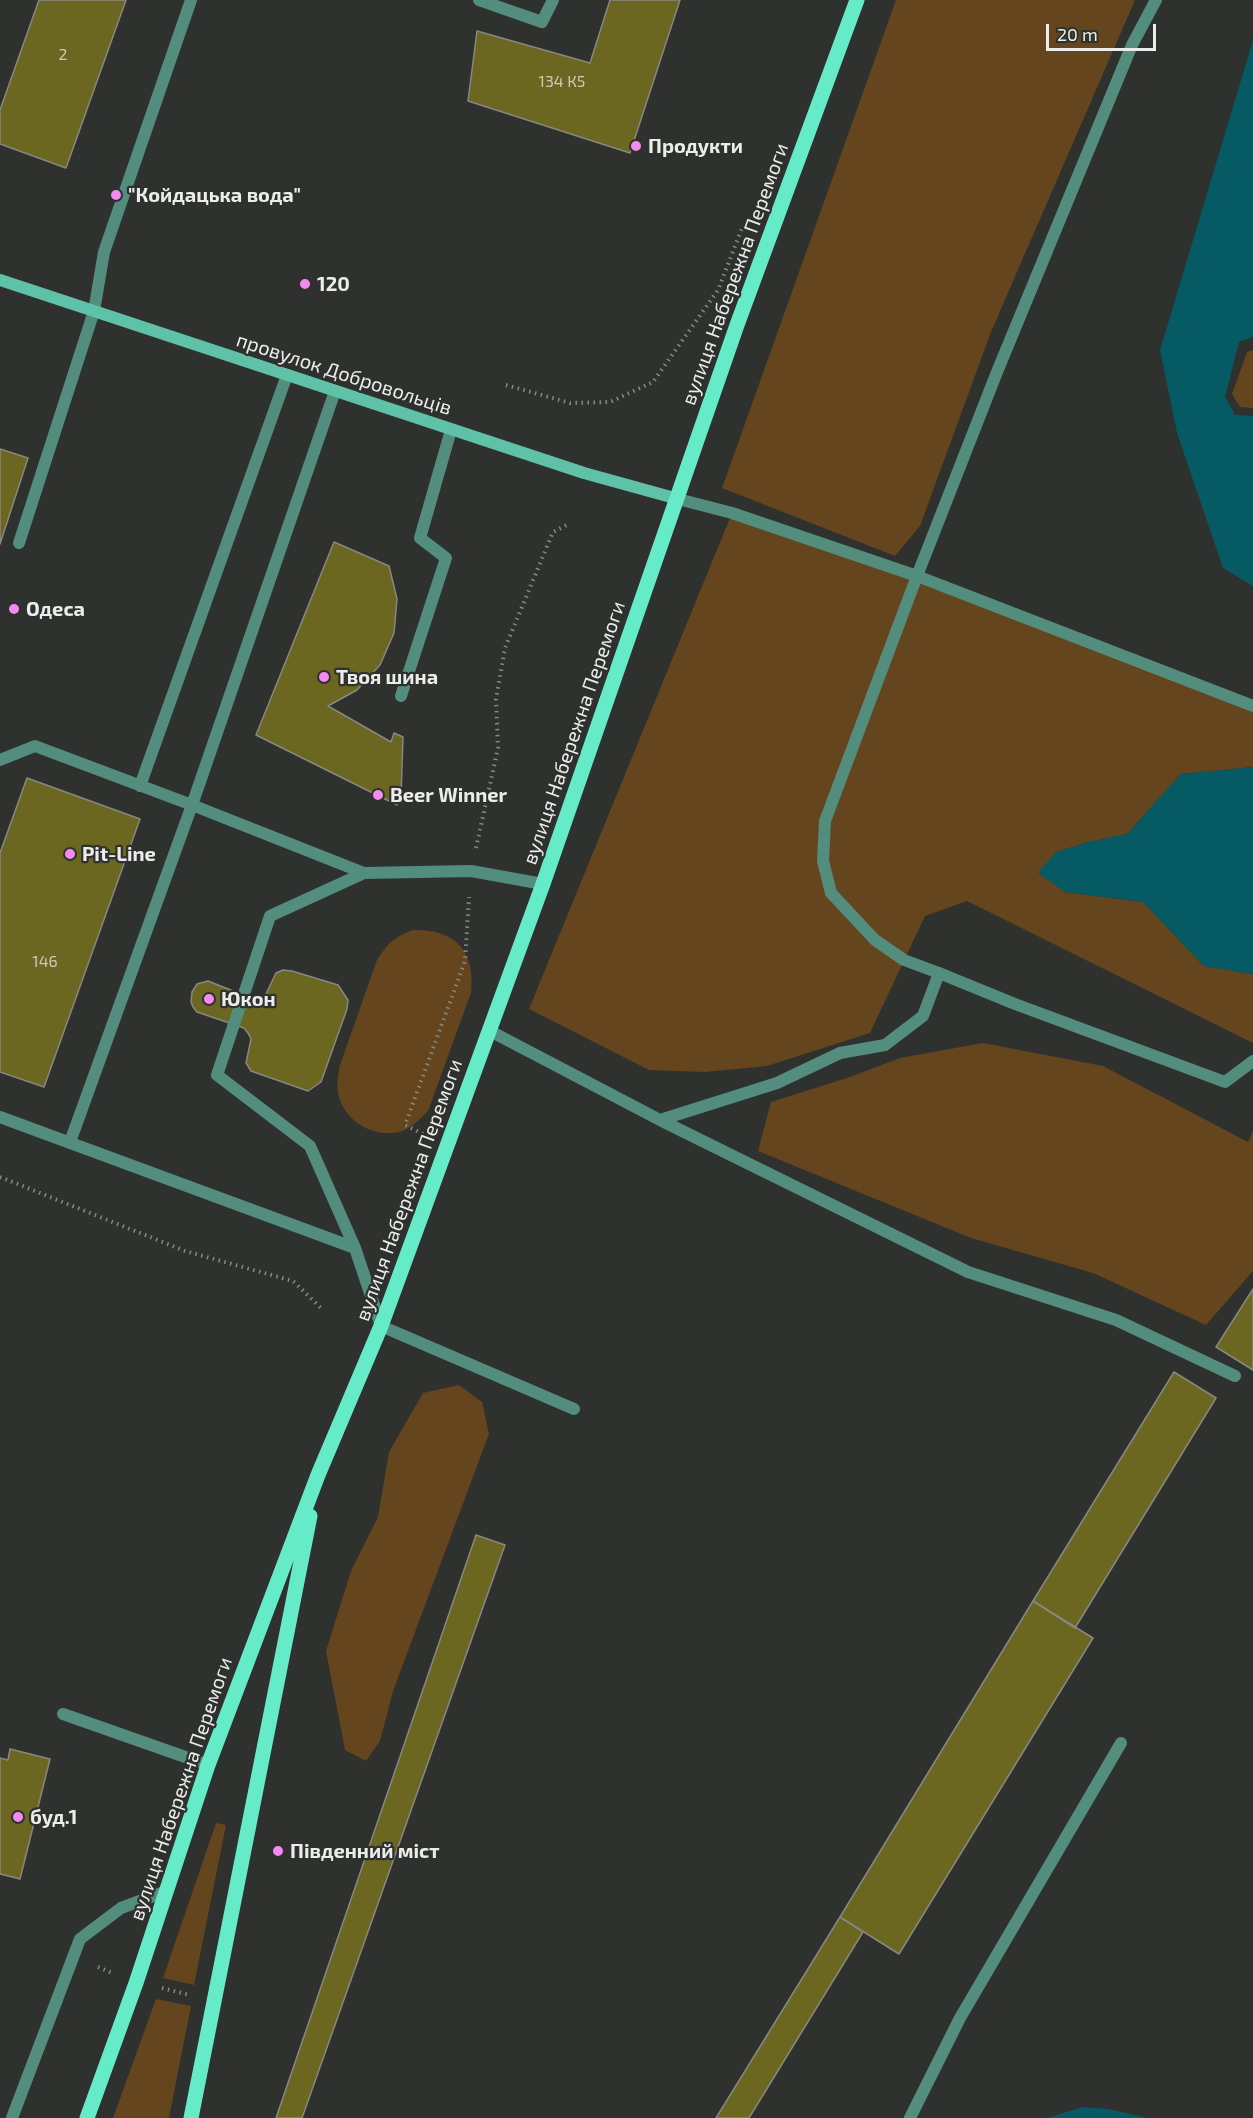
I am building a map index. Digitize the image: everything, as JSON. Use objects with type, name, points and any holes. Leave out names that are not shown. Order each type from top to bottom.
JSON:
[{"type":"main road","name":"вулиця Набережна Перемоги","points":[[87,2118],[136,1983],[208,1765],[318,1475],[381,1326],[490,1031],[851,2]]},
{"type":"main road","name":"провулок Добровольців","points":[[0,280],[584,473],[678,499]]},
{"type":"main road","name":"вулиця Набережна Перемоги","points":[[191,2118],[318,1475]]},
{"type":"street","points":[[19,543],[94,311],[104,252],[191,0]]},
{"type":"street","points":[[479,0],[542,22],[553,0]]},
{"type":"street","points":[[1156,0],[1132,45],[997,372],[917,576],[825,821],[823,861],[831,893],[875,940],[904,960],[1225,1082],[1253,1061]]},
{"type":"street","points":[[140,786],[287,375]]},
{"type":"street","points":[[70,1142],[192,805],[334,391]]},
{"type":"street","points":[[401,696],[446,558],[420,538],[451,430]]},
{"type":"street","points":[[678,499],[732,513],[917,576],[1253,706]]},
{"type":"street","points":[[0,760],[35,746],[364,873],[471,872],[543,884]]},
{"type":"street","points":[[364,873],[270,916],[217,1075],[310,1146],[355,1248],[381,1326],[574,1409]]},
{"type":"street","points":[[660,1120],[777,1083],[840,1053],[885,1045],[923,1016],[939,973]]},
{"type":"street","points":[[490,1031],[660,1120],[968,1272],[1116,1320],[1235,1376]]},
{"type":"street","points":[[0,1117],[355,1248]]},
{"type":"street","points":[[63,1714],[208,1765]]},
{"type":"street","points":[[910,2118],[960,2018],[1121,1743]]},
{"type":"street","points":[[12,2118],[80,1939],[121,1908],[167,1891]]},
{"type":"path","points":[[506,385],[570,403],[610,402],[653,382],[718,290],[743,223]]},
{"type":"path","points":[[447,1145],[405,1125],[465,961],[471,872],[498,748],[496,699],[505,648],[553,532],[567,525]]},
{"type":"path","points":[[0,1177],[184,1251],[292,1281],[321,1308]]},
{"type":"shaded area","points":[[896,0],[1135,0],[991,332],[920,526],[895,556],[722,488]]},
{"type":"shaded area","points":[[1253,350],[1253,408],[1240,407],[1232,394],[1247,352]]},
{"type":"shaded area","points":[[732,513],[1253,705],[1253,767],[1181,774],[1127,834],[1056,852],[1065,892],[1143,902],[1204,966],[1253,974],[1253,1043],[967,901],[925,916],[870,1033],[767,1066],[705,1072],[649,1070],[529,1009]]},
{"type":"shaded area","points":[[413,930],[440,934],[460,945],[470,965],[471,993],[428,1111],[402,1131],[382,1133],[363,1127],[348,1114],[343,1106],[337,1085],[340,1065],[377,960],[392,941]]},
{"type":"shaded area","points":[[983,1043],[1103,1066],[1248,1142],[1253,1131],[1253,1271],[1206,1325],[1093,1273],[971,1238],[758,1151],[771,1102],[850,1077],[900,1058]]},
{"type":"shaded area","points":[[459,1385],[482,1402],[489,1434],[393,1691],[380,1741],[366,1761],[345,1750],[326,1651],[351,1571],[378,1517],[389,1452],[423,1393]]},
{"type":"shaded area","points":[[216,1823],[226,1825],[194,1985],[163,1978]]},
{"type":"shaded area","points":[[156,1999],[191,2006],[169,2118],[113,2118]]},
{"type":"water","points":[[1253,40],[1253,337],[1239,342],[1225,397],[1235,415],[1253,416],[1253,586],[1223,568],[1177,433],[1160,350]]},
{"type":"water","points":[[1253,767],[1253,974],[1204,966],[1143,902],[1065,892],[1038,873],[1056,852],[1127,834],[1181,774]]},
{"type":"water","points":[[1083,2107],[1108,2109],[1148,2118],[1047,2118]]},
{"type":"building","points":[[39,0],[126,0],[66,168],[0,144],[0,110]]},
{"type":"building","points":[[610,0],[680,0],[630,153],[468,101],[477,31],[590,63]]},
{"type":"building","points":[[0,449],[28,458],[0,544]]},
{"type":"building","name":"Твоя шина","points":[[334,542],[389,566],[397,599],[394,633],[380,665],[357,690],[328,706],[391,742],[394,733],[403,737],[401,796],[397,805],[256,735]]},
{"type":"building","points":[[27,778],[140,819],[44,1087],[0,1072],[0,853]]},
{"type":"building","points":[[283,970],[338,985],[348,1000],[347,1009],[321,1082],[308,1091],[251,1071],[246,1063],[251,1039],[244,1028],[197,1012],[191,1002],[192,992],[197,984],[208,981],[251,998],[260,998],[265,996],[276,973]]},
{"type":"building","points":[[1253,1289],[1253,1370],[1216,1347]]},
{"type":"building","points":[[1174,1372],[1216,1398],[1075,1628],[1033,1601]]},
{"type":"building","points":[[476,1535],[505,1545],[302,2118],[276,2118]]},
{"type":"building","points":[[1033,1601],[1093,1638],[899,1954],[840,1917]]},
{"type":"building","name":"буд.1","points":[[10,1749],[50,1759],[20,1879],[0,1874],[0,1758],[8,1760]]},
{"type":"building","points":[[840,1917],[863,1932],[749,2118],[716,2118]]},
{"type":"place","name":"Продукти","points":[[636,146]]},
{"type":"place","name":"\"Койдацька вода\"","points":[[116,195]]},
{"type":"place","name":"120","points":[[305,284]]},
{"type":"place","name":"Одеса","points":[[14,609]]},
{"type":"place","name":"Твоя шина","points":[[324,677]]},
{"type":"place","name":"Beer Winner","points":[[378,795]]},
{"type":"place","name":"Pit-Line","points":[[70,854]]},
{"type":"place","name":"Юкон","points":[[209,999]]},
{"type":"place","name":"буд.1","points":[[18,1817]]},
{"type":"place","name":"Південний міст","points":[[278,1851]]}]
